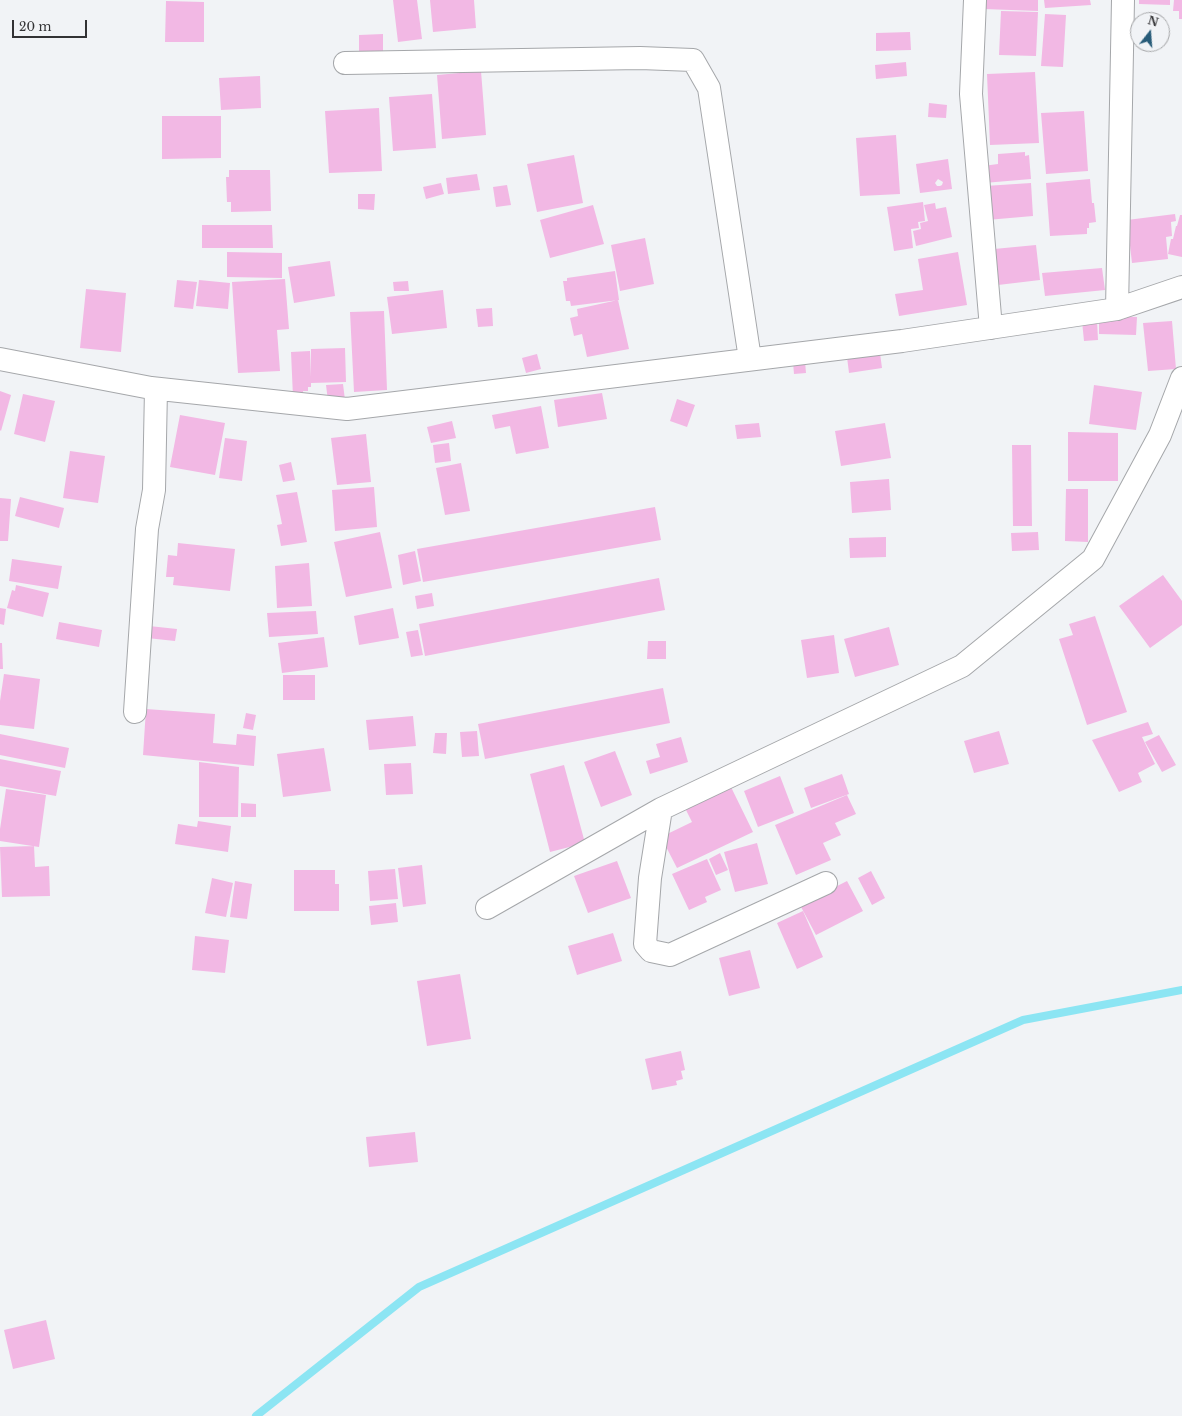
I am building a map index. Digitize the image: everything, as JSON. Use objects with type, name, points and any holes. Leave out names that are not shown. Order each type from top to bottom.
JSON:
[{"type":"street","points":[[974,0],[971,94],[991,328]]},
{"type":"street","points":[[1117,309],[1123,0]]},
{"type":"street","points":[[345,63],[640,58],[693,60],[709,88],[750,359]]},
{"type":"street","points":[[0,359],[156,389],[346,409],[991,328],[1117,309],[1182,287]]},
{"type":"street","points":[[486,908],[661,809],[962,666],[1093,559],[1160,435],[1182,378]]},
{"type":"street","points":[[135,712],[147,529],[154,490],[156,389]]},
{"type":"street","points":[[661,809],[650,878],[645,944],[651,951],[670,955],[826,883]]},
{"type":"building","points":[[393,0],[417,0],[422,39],[398,42]]},
{"type":"building","points":[[430,0],[474,0],[476,28],[433,32]]},
{"type":"building","points":[[984,0],[1038,0],[1038,11],[984,9]]},
{"type":"building","points":[[1044,0],[1090,0],[1091,5],[1045,8]]},
{"type":"building","points":[[1139,0],[1170,0],[1170,5],[1139,4]]},
{"type":"building","points":[[1174,0],[1182,0],[1182,19],[1179,19],[1179,11],[1173,11]]},
{"type":"building","points":[[166,1],[204,2],[204,42],[165,42]]},
{"type":"building","points":[[1001,11],[1038,12],[1036,56],[999,55]]},
{"type":"building","points":[[1045,14],[1066,15],[1063,67],[1041,66]]},
{"type":"building","points":[[910,32],[911,50],[876,51],[876,33]]},
{"type":"building","points":[[383,34],[383,52],[359,52],[359,35]]},
{"type":"building","points":[[906,62],[907,76],[876,79],[875,65]]},
{"type":"building","points":[[481,71],[486,135],[442,139],[437,75]]},
{"type":"building","points":[[1035,72],[1039,143],[990,145],[987,74]]},
{"type":"building","points":[[260,76],[261,108],[221,110],[219,78]]},
{"type":"building","points":[[432,94],[436,148],[393,151],[389,97]]},
{"type":"building","points":[[929,103],[947,105],[946,118],[928,117]]},
{"type":"building","points":[[379,108],[382,171],[329,173],[325,111]]},
{"type":"building","points":[[1084,111],[1088,171],[1046,174],[1041,113]]},
{"type":"building","points":[[162,116],[221,116],[221,158],[162,159]]},
{"type":"building","points":[[896,135],[900,194],[860,196],[856,138]]},
{"type":"building","points":[[1025,152],[1025,156],[1029,155],[1031,179],[984,183],[983,166],[998,164],[998,154]]},
{"type":"building","points":[[574,155],[583,203],[537,212],[527,164]]},
{"type":"building","points":[[948,159],[952,189],[920,193],[916,164]],"holes":[[[938,179],[943,182],[940,186],[937,186],[935,183]]]},
{"type":"building","points":[[229,170],[270,170],[271,211],[231,212],[231,202],[227,202],[226,177],[229,177]]},
{"type":"building","points":[[477,174],[480,190],[448,194],[446,178]]},
{"type":"building","points":[[1090,179],[1092,203],[1094,203],[1096,222],[1089,223],[1087,234],[1050,236],[1046,183]]},
{"type":"building","points":[[441,183],[444,194],[426,199],[423,187]]},
{"type":"building","points":[[1031,183],[1033,216],[987,220],[985,186]]},
{"type":"building","points":[[507,185],[511,205],[496,207],[493,187]]},
{"type":"building","points":[[358,194],[375,194],[374,210],[358,209]]},
{"type":"building","points":[[923,202],[925,221],[918,222],[919,228],[911,229],[913,248],[894,251],[887,207]]},
{"type":"building","points":[[935,203],[936,209],[946,207],[952,237],[916,246],[913,231],[921,229],[920,223],[928,221],[924,205]]},
{"type":"building","points":[[593,205],[604,244],[550,258],[540,220]]},
{"type":"building","points":[[1175,214],[1176,221],[1171,222],[1172,236],[1166,237],[1168,259],[1132,263],[1127,220]]},
{"type":"building","points":[[1180,215],[1182,215],[1182,257],[1168,254],[1171,239],[1173,239]]},
{"type":"building","points":[[202,225],[272,225],[273,248],[202,248]]},
{"type":"building","points":[[645,238],[654,284],[620,291],[611,245]]},
{"type":"building","points":[[1036,245],[1040,280],[998,285],[994,249]]},
{"type":"building","points":[[227,252],[282,253],[282,278],[227,277]]},
{"type":"building","points":[[958,252],[967,305],[899,316],[895,294],[923,290],[918,259]]},
{"type":"building","points":[[330,261],[335,296],[294,303],[288,267]]},
{"type":"building","points":[[1102,268],[1105,290],[1045,296],[1042,273]]},
{"type":"building","points":[[615,271],[619,300],[571,306],[570,301],[566,301],[563,281],[567,281],[567,278]]},
{"type":"building","points":[[285,279],[289,329],[277,330],[280,371],[238,373],[232,282]]},
{"type":"building","points":[[177,280],[197,282],[193,309],[174,307]]},
{"type":"building","points":[[199,280],[230,283],[228,309],[196,306]]},
{"type":"building","points":[[408,281],[409,291],[394,291],[393,282]]},
{"type":"building","points":[[86,289],[126,293],[121,352],[80,348]]},
{"type":"building","points":[[443,290],[447,328],[392,334],[387,297]]},
{"type":"building","points":[[618,300],[629,349],[587,357],[582,334],[574,336],[570,318],[578,316],[577,309]]},
{"type":"building","points":[[492,308],[493,326],[478,327],[476,309]]},
{"type":"building","points":[[384,311],[387,390],[354,392],[350,312]]},
{"type":"building","points":[[1099,316],[1137,317],[1136,335],[1099,334]]},
{"type":"building","points":[[1097,320],[1098,340],[1084,341],[1082,321]]},
{"type":"building","points":[[1172,321],[1176,369],[1148,371],[1143,323]]},
{"type":"building","points":[[345,348],[346,382],[311,383],[311,387],[308,387],[308,391],[303,391],[303,397],[293,397],[291,352],[310,351],[311,377],[311,349]]},
{"type":"building","points":[[880,353],[882,368],[849,373],[847,357]]},
{"type":"building","points":[[537,354],[541,369],[526,373],[522,358]]},
{"type":"building","points":[[805,361],[806,373],[794,374],[793,362]]},
{"type":"building","points":[[343,384],[345,400],[328,401],[326,385]]},
{"type":"building","points":[[1094,385],[1142,392],[1136,430],[1089,424]]},
{"type":"building","points":[[0,391],[11,395],[1,431],[0,430]]},
{"type":"building","points":[[602,393],[607,419],[558,427],[554,400]]},
{"type":"building","points":[[23,394],[55,401],[45,442],[14,434]]},
{"type":"building","points":[[677,399],[695,405],[687,427],[670,421]]},
{"type":"building","points":[[541,406],[549,448],[516,454],[510,426],[495,429],[492,415]]},
{"type":"building","points":[[180,415],[225,423],[215,475],[170,467]]},
{"type":"building","points":[[452,421],[456,438],[431,443],[427,427]]},
{"type":"building","points":[[759,423],[761,437],[737,439],[735,425]]},
{"type":"building","points":[[885,423],[891,458],[841,466],[835,431]]},
{"type":"building","points":[[1068,432],[1118,433],[1118,481],[1068,481]]},
{"type":"building","points":[[366,434],[371,482],[337,485],[331,438]]},
{"type":"building","points":[[225,438],[247,441],[242,481],[219,478]]},
{"type":"building","points":[[449,443],[451,461],[435,463],[433,445]]},
{"type":"building","points":[[1012,445],[1031,445],[1032,526],[1013,526]]},
{"type":"building","points":[[70,451],[105,456],[98,503],[63,498]]},
{"type":"building","points":[[291,462],[295,480],[283,482],[279,465]]},
{"type":"building","points":[[461,463],[470,511],[445,515],[436,468]]},
{"type":"building","points":[[889,479],[891,510],[852,513],[850,482]]},
{"type":"building","points":[[374,487],[377,527],[335,531],[332,490]]},
{"type":"building","points":[[1066,489],[1088,489],[1088,542],[1065,541]]},
{"type":"building","points":[[297,492],[307,542],[281,546],[277,525],[282,524],[276,495]]},
{"type":"building","points":[[20,497],[64,508],[59,528],[15,516]]},
{"type":"building","points":[[0,498],[11,499],[8,541],[0,541]]},
{"type":"building","points":[[655,507],[661,540],[423,582],[417,549]]},
{"type":"building","points":[[380,532],[392,588],[346,597],[334,542]]},
{"type":"building","points":[[1038,532],[1039,550],[1012,551],[1011,533]]},
{"type":"building","points":[[886,537],[886,557],[850,558],[849,538]]},
{"type":"building","points":[[178,543],[235,549],[230,591],[173,585],[174,577],[166,577],[168,555],[177,556]]},
{"type":"building","points":[[415,551],[421,581],[403,585],[398,555]]},
{"type":"building","points":[[12,559],[62,566],[58,589],[9,581]]},
{"type":"building","points":[[309,563],[312,606],[277,608],[275,566]]},
{"type":"building","points":[[1163,575],[1182,601],[1182,625],[1150,648],[1119,606]]},
{"type":"building","points":[[659,578],[665,610],[425,656],[419,624]]},
{"type":"building","points":[[16,585],[49,593],[43,617],[7,608],[12,590],[15,591]]},
{"type":"building","points":[[432,593],[434,606],[417,609],[415,596]]},
{"type":"building","points":[[0,608],[6,609],[4,625],[0,624]]},
{"type":"building","points":[[393,608],[399,638],[359,645],[354,616]]},
{"type":"building","points":[[316,611],[318,634],[269,637],[267,613]]},
{"type":"building","points":[[1095,616],[1127,712],[1087,725],[1059,639],[1073,635],[1069,624]]},
{"type":"building","points":[[59,622],[102,630],[99,647],[56,639]]},
{"type":"building","points":[[149,626],[177,629],[175,641],[147,638]]},
{"type":"building","points":[[889,627],[899,665],[855,677],[844,639]]},
{"type":"building","points":[[418,630],[423,655],[411,657],[406,632]]},
{"type":"building","points":[[834,635],[839,673],[807,678],[801,640]]},
{"type":"building","points":[[324,637],[328,667],[282,673],[278,643]]},
{"type":"building","points":[[648,641],[666,641],[666,659],[647,659]]},
{"type":"building","points":[[0,643],[2,643],[3,669],[0,669]]},
{"type":"building","points":[[4,674],[40,679],[34,729],[0,725],[0,701]]},
{"type":"building","points":[[283,675],[315,675],[315,700],[283,700]]},
{"type":"building","points":[[663,688],[670,723],[485,759],[478,724]]},
{"type":"building","points":[[146,709],[215,714],[213,743],[236,745],[237,734],[256,736],[254,766],[143,755]]},
{"type":"building","points":[[246,713],[256,715],[253,730],[243,728]]},
{"type":"building","points":[[413,716],[416,746],[369,750],[366,720]]},
{"type":"building","points":[[1148,722],[1153,734],[1142,737],[1155,764],[1138,773],[1142,782],[1119,792],[1092,740]]},
{"type":"building","points":[[477,731],[479,756],[462,757],[460,732]]},
{"type":"building","points":[[999,731],[1009,764],[974,773],[964,741]]},
{"type":"building","points":[[435,733],[447,733],[446,754],[433,753]]},
{"type":"building","points":[[0,734],[69,748],[65,768],[0,755]]},
{"type":"building","points":[[1159,735],[1176,765],[1162,772],[1145,742]]},
{"type":"building","points":[[681,737],[688,762],[650,774],[646,761],[660,757],[656,744]]},
{"type":"building","points":[[324,748],[331,791],[283,797],[277,754]]},
{"type":"building","points":[[615,751],[632,795],[601,807],[584,762]]},
{"type":"building","points":[[0,759],[61,771],[56,796],[0,786]]},
{"type":"building","points":[[199,762],[239,767],[238,817],[199,817]]},
{"type":"building","points":[[411,763],[413,794],[386,795],[384,764]]},
{"type":"building","points":[[564,765],[585,843],[550,852],[530,774]]},
{"type":"building","points":[[842,774],[849,794],[811,808],[804,788]]},
{"type":"building","points":[[780,776],[794,813],[758,827],[744,791]]},
{"type":"building","points":[[730,785],[753,832],[677,868],[661,837],[692,822],[684,806]]},
{"type":"building","points":[[6,789],[46,795],[39,847],[0,841],[0,829]]},
{"type":"building","points":[[847,795],[856,814],[835,823],[841,835],[823,843],[831,860],[796,875],[775,825]]},
{"type":"building","points":[[241,803],[256,804],[256,817],[241,817]]},
{"type":"building","points":[[198,821],[231,826],[228,852],[175,844],[178,824],[197,827]]},
{"type":"building","points":[[757,843],[768,884],[735,892],[724,852]]},
{"type":"building","points":[[34,846],[35,867],[49,866],[50,896],[2,897],[0,847]]},
{"type":"building","points":[[720,853],[728,870],[716,875],[709,859]]},
{"type":"building","points":[[707,859],[721,890],[705,897],[707,902],[689,910],[672,874]]},
{"type":"building","points":[[617,861],[631,898],[588,913],[574,876]]},
{"type":"building","points":[[422,865],[426,904],[403,907],[398,868]]},
{"type":"building","points":[[395,869],[398,899],[370,901],[368,871]]},
{"type":"building","points":[[294,870],[335,870],[335,884],[339,884],[339,911],[294,911]]},
{"type":"building","points":[[871,871],[885,898],[872,905],[858,878]]},
{"type":"building","points":[[212,878],[233,883],[226,917],[205,913]]},
{"type":"building","points":[[235,881],[252,884],[247,919],[230,917]]},
{"type":"building","points":[[847,881],[863,911],[816,935],[800,905]]},
{"type":"building","points":[[396,903],[398,922],[371,925],[369,906]]},
{"type":"building","points":[[803,911],[823,957],[797,969],[777,923]]},
{"type":"building","points":[[613,933],[622,961],[577,975],[568,946]]},
{"type":"building","points":[[195,936],[229,940],[225,973],[192,970]]},
{"type":"building","points":[[750,950],[760,988],[729,996],[719,958]]},
{"type":"building","points":[[460,974],[471,1039],[427,1046],[417,981]]},
{"type":"building","points":[[681,1051],[685,1070],[681,1071],[683,1079],[676,1081],[677,1085],[652,1090],[645,1059]]},
{"type":"building","points":[[415,1132],[418,1162],[369,1167],[366,1137]]},
{"type":"building","points":[[46,1320],[55,1359],[13,1369],[4,1330]]},
{"type":"waterway","points":[[256,1416],[419,1287],[1023,1020],[1182,990]]}]
